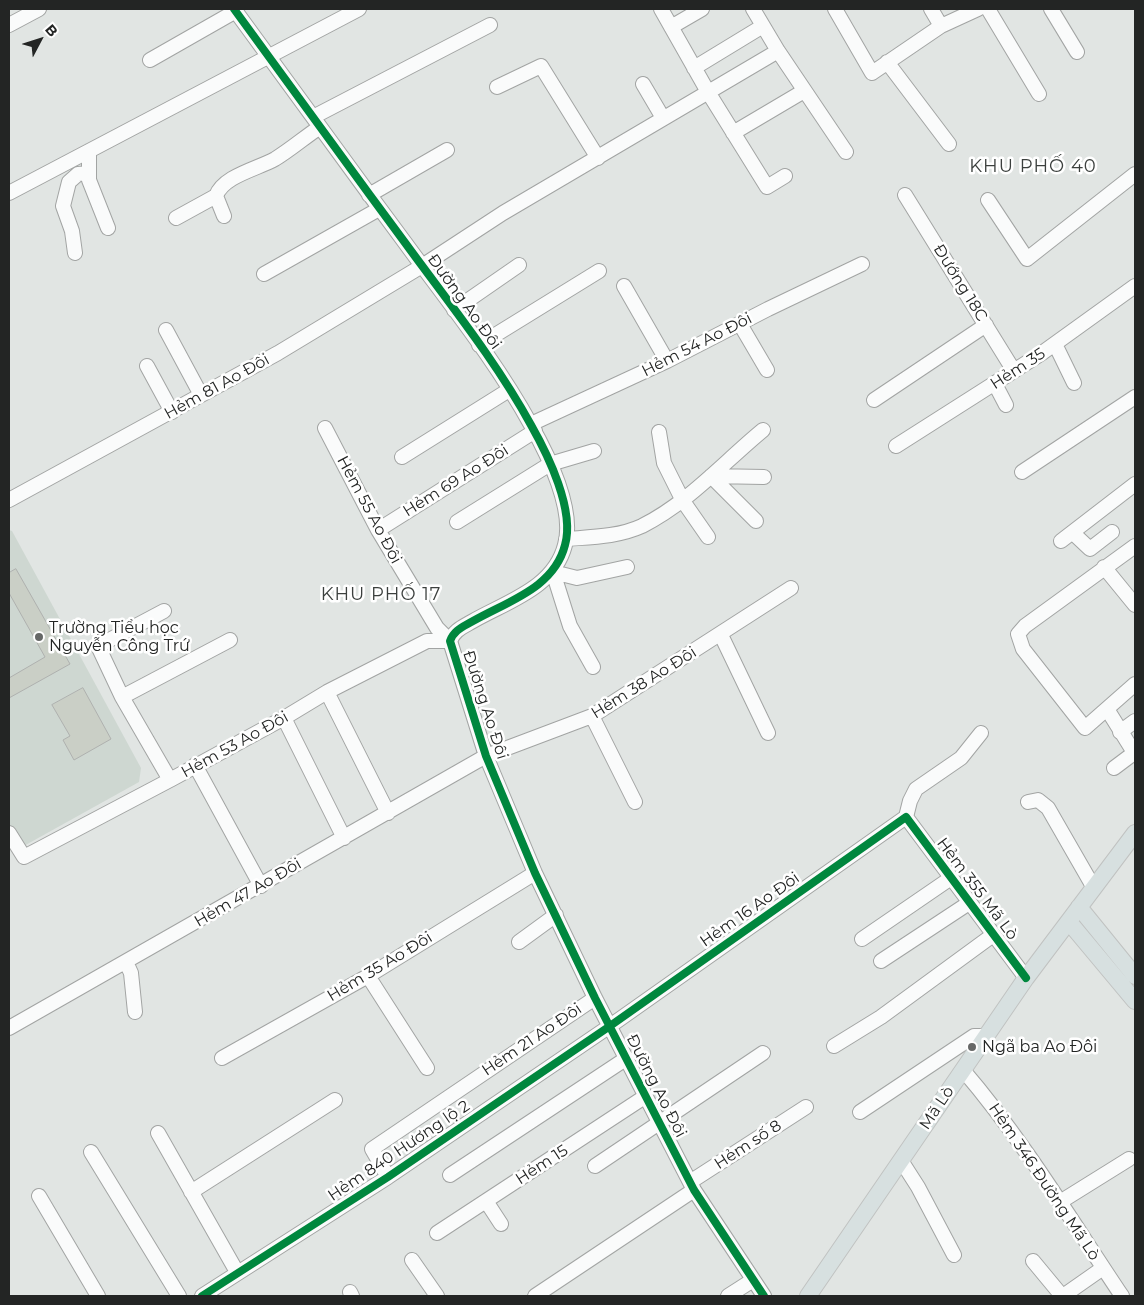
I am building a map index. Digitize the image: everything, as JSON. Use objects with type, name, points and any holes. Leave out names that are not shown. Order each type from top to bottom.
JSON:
[{"type":"main road","name":"Mã Lò","points":[[808,1296],[902,1162],[1026,978],[1135,833]]},
{"type":"main road","points":[[1079,907],[1135,976]]},
{"type":"main road","points":[[1069,922],[1135,1001]]},
{"type":"street","points":[[9,25],[38,9]]},
{"type":"street","points":[[9,193],[268,55],[359,9]]},
{"type":"street","points":[[661,9],[708,92],[767,187],[785,176]]},
{"type":"street","points":[[671,27],[702,9]]},
{"type":"street","points":[[753,9],[778,52],[846,152]]},
{"type":"street","points":[[835,9],[872,73],[941,26],[978,9]]},
{"type":"street","points":[[931,9],[941,26]]},
{"type":"street","points":[[988,9],[1039,94]]},
{"type":"street","points":[[1051,9],[1077,52]]},
{"type":"street","points":[[150,60],[235,10]]},
{"type":"street","name":"Đường Ao Đôi","points":[[235,10],[479,345],[533,428],[550,464],[567,517],[566,545],[552,572],[527,593],[492,609],[453,632],[450,641],[486,756],[535,873],[595,998],[692,1186],[764,1296]]},
{"type":"street","points":[[224,216],[216,196],[218,190],[229,181],[275,158],[316,122],[490,25]]},
{"type":"street","points":[[694,68],[763,26]]},
{"type":"street","name":"Hẻm 81 Ao Đôi","points":[[9,500],[278,353],[422,266],[503,213],[778,52]]},
{"type":"street","points":[[888,62],[949,144]]},
{"type":"street","points":[[497,88],[541,66],[598,158]]},
{"type":"street","points":[[643,84],[664,118]]},
{"type":"street","points":[[733,133],[804,91]]},
{"type":"street","points":[[369,195],[447,150]]},
{"type":"street","points":[[89,151],[90,180],[108,228]]},
{"type":"street","points":[[75,253],[72,231],[63,206],[69,182],[78,174],[90,173]]},
{"type":"street","points":[[988,200],[1027,259],[1135,174]]},
{"type":"street","name":"Đướng 18C","points":[[905,195],[1014,371]]},
{"type":"street","points":[[176,218],[216,196]]},
{"type":"street","points":[[264,274],[380,209]]},
{"type":"street","name":"Hẻm 54 Ao Đôi","points":[[533,428],[862,264]]},
{"type":"street","points":[[454,310],[519,266]]},
{"type":"street","points":[[479,345],[599,271]]},
{"type":"street","points":[[624,286],[667,361]]},
{"type":"street","name":"Hẻm 35","points":[[896,446],[1055,344],[1135,286]]},
{"type":"street","points":[[740,324],[767,370]]},
{"type":"street","points":[[874,400],[986,326]]},
{"type":"street","points":[[166,330],[201,395]]},
{"type":"street","points":[[1055,344],[1074,383]]},
{"type":"street","points":[[147,366],[172,412]]},
{"type":"street","points":[[995,384],[1006,405]]},
{"type":"street","points":[[402,457],[509,390]]},
{"type":"street","points":[[1022,472],[1135,397]]},
{"type":"street","name":"Hẻm 55 Ao Đôi","points":[[326,428],[378,530],[437,628],[450,641]]},
{"type":"street","name":"Hẻm 69 Ao Đôi","points":[[378,530],[533,428]]},
{"type":"street","points":[[566,539],[602,537],[640,526],[683,501],[762,430]]},
{"type":"street","points":[[659,432],[664,463],[683,501],[708,537]]},
{"type":"street","points":[[457,522],[550,464],[594,451]]},
{"type":"street","points":[[711,476],[764,476]]},
{"type":"street","points":[[711,476],[756,521]]},
{"type":"street","points":[[1112,532],[1090,549],[1067,537],[1135,484]]},
{"type":"street","points":[[1135,546],[1104,567],[1018,634],[1023,649],[1085,728],[1135,685]]},
{"type":"street","points":[[552,572],[577,578],[627,567]]},
{"type":"street","points":[[1104,567],[1135,605]]},
{"type":"street","points":[[552,572],[570,626],[593,667]]},
{"type":"street","name":"Hẻm 38 Ao Đôi","points":[[486,756],[592,716],[721,635],[791,588]]},
{"type":"street","name":"Hẻm 53 Ao Đôi","points":[[164,611],[98,646],[122,697],[170,780],[328,692],[428,641],[450,641]]},
{"type":"street","points":[[721,635],[768,733]]},
{"type":"street","points":[[122,697],[230,640]]},
{"type":"street","points":[[328,692],[388,813]]},
{"type":"street","points":[[1107,709],[1135,754],[1114,768]]},
{"type":"street","points":[[592,716],[635,802]]},
{"type":"street","points":[[284,718],[344,838]]},
{"type":"street","points":[[1120,732],[1135,720]]},
{"type":"street","points":[[906,817],[910,801],[916,789],[961,758],[981,733]]},
{"type":"street","name":"Hẻm 47 Ao Đôi","points":[[9,1028],[486,756]]},
{"type":"street","points":[[195,765],[261,886]]},
{"type":"street","points":[[9,833],[24,857],[170,780]]},
{"type":"street","points":[[1028,802],[1038,800],[1048,808],[1094,888]]},
{"type":"street","name":"Hẻm 355 Mã Lò","points":[[906,817],[1026,978]]},
{"type":"street","name":"Hẻm 16 Ao Đôi","points":[[610,1026],[906,817]]},
{"type":"street","name":"Hẻm 35 Ao Đôi","points":[[222,1058],[368,976],[535,873]]},
{"type":"street","points":[[862,939],[951,878]]},
{"type":"street","points":[[881,961],[969,903]]},
{"type":"street","points":[[518,942],[556,915]]},
{"type":"street","points":[[834,1046],[881,1017],[993,935]]},
{"type":"street","points":[[126,962],[131,973],[135,1012]]},
{"type":"street","points":[[368,976],[427,1068]]},
{"type":"street","name":"Hẻm 21 Ao Đôi","points":[[388,1177],[372,1149],[595,998]]},
{"type":"street","name":"Hẻm 840 Hương lộ 2","points":[[202,1296],[388,1177],[610,1026]]},
{"type":"street","points":[[860,1112],[974,1036],[986,1036]]},
{"type":"street","points":[[595,1166],[762,1053]]},
{"type":"street","points":[[450,1175],[626,1058]]},
{"type":"street","name":"Hẻm 346 Đường Mã Lò","points":[[964,1070],[982,1092],[1060,1202],[1122,1296]]},
{"type":"street","name":"Hẻm 15","points":[[437,1233],[646,1096]]},
{"type":"street","points":[[191,1192],[335,1100]]},
{"type":"street","name":"Hẻm số 8","points":[[535,1296],[806,1107]]},
{"type":"street","points":[[158,1134],[237,1272]]},
{"type":"street","points":[[91,1152],[179,1296]]},
{"type":"street","points":[[1060,1202],[1129,1159]]},
{"type":"street","points":[[902,1162],[918,1187],[954,1255]]},
{"type":"street","points":[[39,1196],[98,1296]]},
{"type":"street","points":[[486,1201],[501,1224]]},
{"type":"street","points":[[412,1260],[437,1296]]},
{"type":"street","points":[[1032,1260],[1062,1296],[1103,1268]]},
{"type":"street","points":[[728,1296],[753,1280]]},
{"type":"shaded area","name":"Trường Tiểu học Nguyễn Công Trứ","points":[[9,530],[12,531],[141,768],[139,782],[22,847],[9,823]]},
{"type":"building","points":[[16,569],[70,664],[9,698],[9,678],[45,657],[9,593],[9,573]]},
{"type":"building","points":[[83,688],[111,739],[74,760],[63,740],[70,736],[52,705]]},
{"type":"cycle path","points":[[234,9],[503,378],[538,437],[552,467],[563,500],[566,516],[567,531],[565,545],[559,560],[551,572],[528,592],[462,627],[456,631],[450,641],[486,756],[535,873],[595,998],[694,1190],[764,1296]]},
{"type":"cycle path","points":[[202,1296],[388,1177],[610,1026],[906,817],[1026,978]]},
{"type":"place","name":"Trường Tiểu học Nguyễn Công Trứ","points":[[39,637]]},
{"type":"place","name":"Ngã ba Ao Đôi","points":[[972,1047]]},
{"type":"district","name":"KHU PHỐ 40","points":[[1033,167]]},
{"type":"district","name":"KHU PHỐ 17","points":[[381,595]]}]
